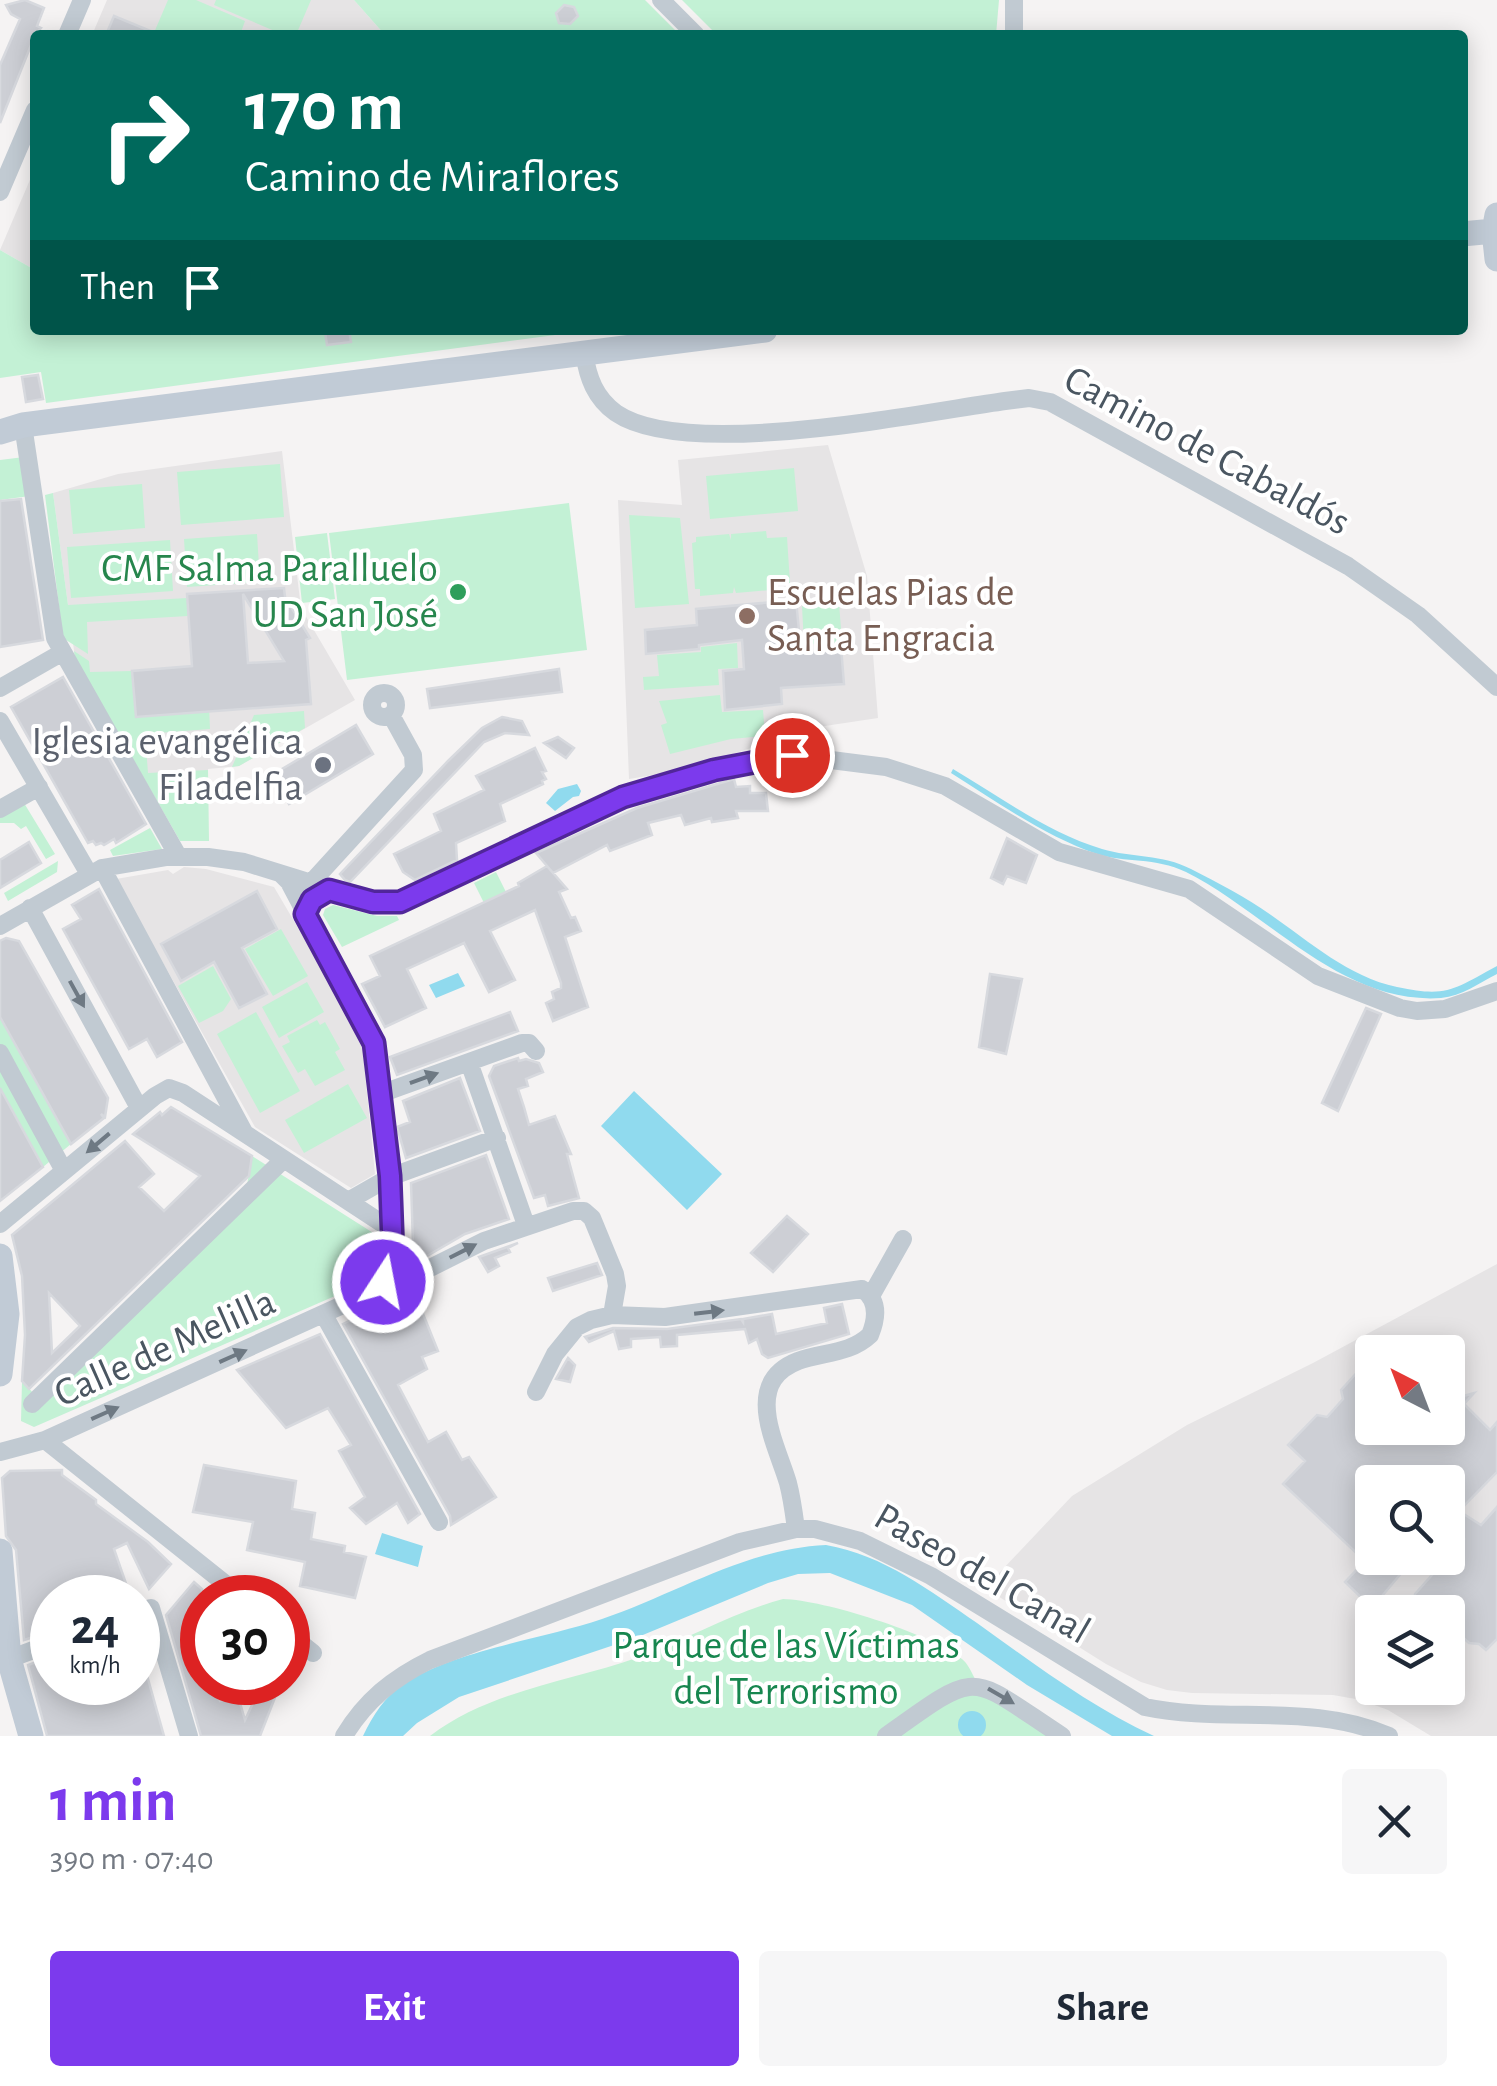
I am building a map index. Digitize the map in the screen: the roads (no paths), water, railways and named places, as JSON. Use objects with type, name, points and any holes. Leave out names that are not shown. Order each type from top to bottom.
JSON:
[{"type":"main road","points":[[1468,232],[1496,223],[1497,259]]},
{"type":"main road","points":[[8,424],[727,335]]},
{"type":"main road","points":[[0,1256],[7,1314],[0,1374]]},
{"type":"main road","points":[[0,1552],[5,1660],[31,1736]]},
{"type":"street","points":[[69,30],[82,0]]},
{"type":"street","points":[[661,0],[691,30]]},
{"type":"street","points":[[1014,0],[1014,30]]},
{"type":"street","points":[[0,192],[30,122]]},
{"type":"street","name":"Camino de Cabaldós","points":[[584,354],[595,390],[614,411],[638,423],[679,431],[786,432],[1006,400],[1029,398],[1050,402],[1348,566],[1418,615],[1497,687]]},
{"type":"street","points":[[8,424],[55,638],[178,856]]},
{"type":"street","points":[[0,688],[62,652]]},
{"type":"street","points":[[310,884],[414,770],[413,754],[390,715]]},
{"type":"street","points":[[0,721],[6,744],[96,871],[246,1136]]},
{"type":"street","points":[[0,926],[96,871],[178,856],[244,862],[373,902],[400,902],[623,797],[760,759],[810,756],[916,775],[945,786],[1059,852],[1189,889],[1318,976],[1400,1008],[1445,1009],[1497,991]]},
{"type":"street","points":[[0,810],[39,787]]},
{"type":"street","points":[[282,874],[370,1032],[390,1176],[392,1230],[392,1264],[374,1291]]},
{"type":"street","points":[[305,914],[312,900],[329,890]]},
{"type":"street","points":[[30,908],[140,1108]]},
{"type":"street","points":[[380,1094],[522,1043],[536,1051]]},
{"type":"street","points":[[0,1053],[64,1171]]},
{"type":"street","points":[[469,1062],[526,1225]]},
{"type":"street","points":[[0,1224],[162,1090],[176,1090],[392,1230]]},
{"type":"street","points":[[348,1201],[390,1176],[497,1138]]},
{"type":"street","points":[[32,1404],[284,1160]]},
{"type":"street","name":"Calle de Melilla","points":[[0,1452],[45,1440],[416,1275],[484,1240],[574,1211],[588,1214],[596,1224],[617,1280],[612,1316]]},
{"type":"street","points":[[536,1392],[546,1368],[570,1334],[591,1320],[612,1316],[665,1318],[862,1293],[903,1239]]},
{"type":"street","points":[[796,1529],[788,1484],[767,1424],[770,1388],[779,1372],[796,1362],[860,1344],[870,1335],[876,1318],[862,1293]]},
{"type":"street","points":[[324,1314],[439,1522]]},
{"type":"street","points":[[45,1440],[214,1575]]},
{"type":"street","name":"Paseo del Canal","points":[[344,1736],[358,1714],[389,1683],[430,1660],[740,1542],[796,1529],[840,1534],[904,1562],[1146,1708],[1178,1713],[1340,1720],[1389,1736]]},
{"type":"street","points":[[5,1660],[30,1651]]},
{"type":"street","points":[[160,1655],[189,1736]]},
{"type":"street","points":[[886,1736],[946,1693],[972,1686],[998,1693],[1062,1736]]},
{"type":"water","points":[[953,769],[1025,814],[1082,842],[1191,869],[1252,902],[1346,967],[1379,982],[1428,992],[1460,986],[1497,966],[1497,974],[1463,992],[1441,998],[1405,996],[1370,987],[1307,953],[1186,872],[1078,847],[1004,807],[951,773]]},
{"type":"water","points":[[577,784],[579,796],[555,811],[546,803],[558,789]]},
{"type":"water","points":[[458,973],[465,986],[436,998],[429,985]]},
{"type":"water","points":[[634,1091],[722,1174],[687,1210],[601,1126]]},
{"type":"water","points":[[382,1533],[423,1546],[418,1567],[375,1554]]},
{"type":"water","points":[[826,1545],[867,1557],[906,1576],[1085,1698],[1154,1736],[1112,1736],[1027,1685],[912,1605],[830,1573],[798,1574],[768,1583],[638,1637],[459,1697],[403,1736],[363,1736],[380,1706],[398,1688],[449,1662],[602,1619],[739,1563],[796,1548]]},
{"type":"water","points":[[967,1712],[977,1712],[985,1720],[980,1736],[964,1736],[959,1730],[959,1720]]},
{"type":"place","name":"CMF Salma Paralluelo UD San José","points":[[458,592]]},
{"type":"place","name":"Escuelas Pias de Santa Engracia","points":[[747,616]]},
{"type":"place","name":"Iglesia evangélica Filadelfia","points":[[323,765]]},
{"type":"park label","name":"Parque de las Víctimas del Terrorismo","points":[[786,1669]]}]
